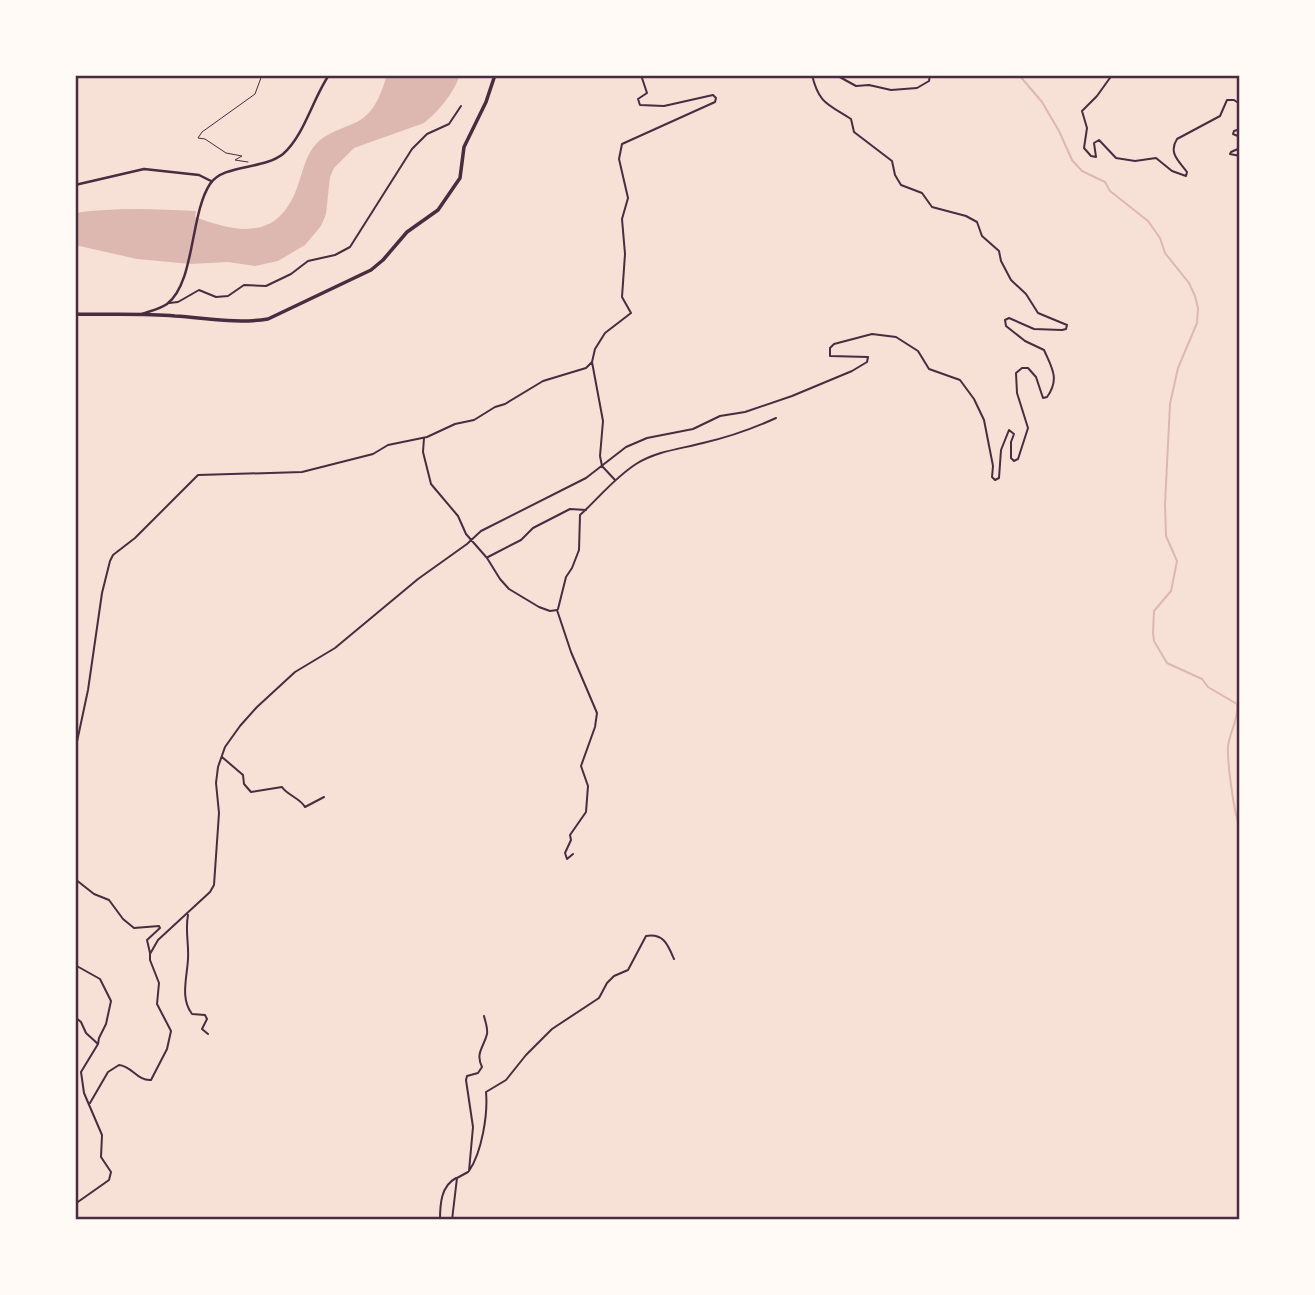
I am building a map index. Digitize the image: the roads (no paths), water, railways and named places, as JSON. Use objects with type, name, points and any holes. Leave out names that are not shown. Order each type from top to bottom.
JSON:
[{"type":"highway","points":[[75,314],[173,315],[230,322],[268,319],[371,270],[412,228],[438,210],[460,178],[464,147],[486,102],[495,75]]},
{"type":"main road","points":[[140,314],[168,303],[178,292],[201,203],[211,181],[222,174],[273,160],[288,149],[329,75]]},
{"type":"main road","points":[[75,185],[144,169],[199,175],[211,181]]},
{"type":"street","points":[[615,480],[602,466],[600,456],[603,421],[592,362],[595,349],[605,333],[631,313],[622,297],[625,254],[622,219],[628,198],[619,159],[622,144],[715,102],[716,98],[713,95],[664,106],[640,105],[638,99],[647,93],[641,75]]},
{"type":"street","points":[[150,954],[158,940],[214,886],[219,813],[216,783],[225,747],[240,726],[295,672],[335,648],[418,579],[493,524],[586,478],[625,446],[647,438],[693,429],[720,416],[745,412],[852,371],[867,362],[868,357],[830,356],[830,348],[834,344],[872,334],[905,341],[915,348],[929,369],[960,380],[974,399],[984,421],[993,466],[992,477],[995,480],[998,480],[1001,450],[1008,432],[1013,432],[1011,455],[1014,461],[1019,457],[1027,433],[1027,423],[1017,393],[1016,373],[1021,368],[1028,368],[1036,377],[1043,398],[1052,391],[1055,376],[1044,350],[1020,337],[1006,326],[1005,320],[1009,318],[1034,329],[1062,330],[1066,329],[1067,325],[1038,313],[1026,294],[1012,280],[1001,261],[999,251],[982,236],[976,222],[966,216],[932,207],[922,194],[901,185],[891,161],[854,132],[851,119],[822,101],[814,90],[811,75]]},
{"type":"street","points":[[836,75],[856,86],[869,85],[898,90],[924,85],[929,81],[930,75]]},
{"type":"street","points":[[1112,75],[1083,111],[1087,128],[1084,148],[1091,156],[1097,156],[1094,143],[1099,140],[1116,158],[1131,161],[1156,158],[1172,172],[1186,176],[1187,172],[1174,153],[1177,139],[1220,116],[1227,100],[1240,104]]},
{"type":"street","points":[[168,303],[178,302],[199,290],[216,297],[228,296],[244,285],[266,286],[291,274],[308,261],[335,255],[350,247],[412,149],[426,134],[449,124],[461,106]]},
{"type":"street","points":[[1240,129],[1233,134],[1240,137]]},
{"type":"street","points":[[1240,148],[1230,155],[1240,156]]},
{"type":"street","points":[[75,751],[110,561],[113,555],[135,538],[198,475],[302,472],[373,454],[388,445],[425,437],[455,424],[474,420],[543,381],[586,368],[592,362]]},
{"type":"street","points":[[573,854],[567,859],[565,853],[571,840],[570,835],[586,812],[588,786],[581,766],[595,727],[597,713],[571,652],[557,610],[566,578],[579,550],[580,515],[600,492],[638,463],[662,452],[744,432],[776,418]]},
{"type":"street","points":[[425,437],[423,452],[428,476],[461,520],[471,540],[488,558],[499,579],[509,589],[540,607],[550,611],[557,610]]},
{"type":"street","points":[[488,558],[521,540],[533,528],[570,509],[586,510]]},
{"type":"street","points":[[221,757],[243,775],[244,784],[251,792],[282,787],[305,807],[324,797]]},
{"type":"street","points":[[75,879],[94,894],[110,900],[123,919],[134,928],[159,926],[147,940],[150,960],[159,983],[157,1004],[171,1031],[167,1049],[150,1080],[141,1078],[130,1068],[119,1065],[108,1072],[90,1102]]},
{"type":"street","points":[[190,912],[186,927],[186,1000],[192,1014],[205,1015],[207,1019],[202,1029],[208,1034]]},
{"type":"street","points":[[440,1220],[447,1183],[469,1171],[484,1129],[486,1092],[506,1080],[552,1028],[599,998],[614,976],[628,970],[646,936],[656,935],[663,939],[674,959]]},
{"type":"street","points":[[75,965],[100,979],[110,1001],[106,1024],[98,1044],[81,1072],[84,1093],[102,1135],[101,1157],[111,1175],[106,1182],[75,1204]]},
{"type":"street","points":[[469,1171],[473,1127],[466,1080],[467,1076],[478,1073],[482,1068],[478,1057],[487,1033],[484,1016]]},
{"type":"street","points":[[75,1017],[98,1044]]},
{"type":"street","points":[[452,1220],[457,1178]]},
{"type":"waterway","points":[[1019,75],[1042,102],[1072,160],[1082,171],[1105,182],[1110,191],[1148,221],[1160,238],[1165,253],[1189,283],[1195,296],[1198,308],[1197,323],[1178,368],[1170,404],[1166,536],[1177,561],[1171,591],[1154,611],[1153,633],[1154,641],[1167,663],[1202,679],[1208,687],[1237,704],[1228,753],[1233,800],[1240,827]]}]
